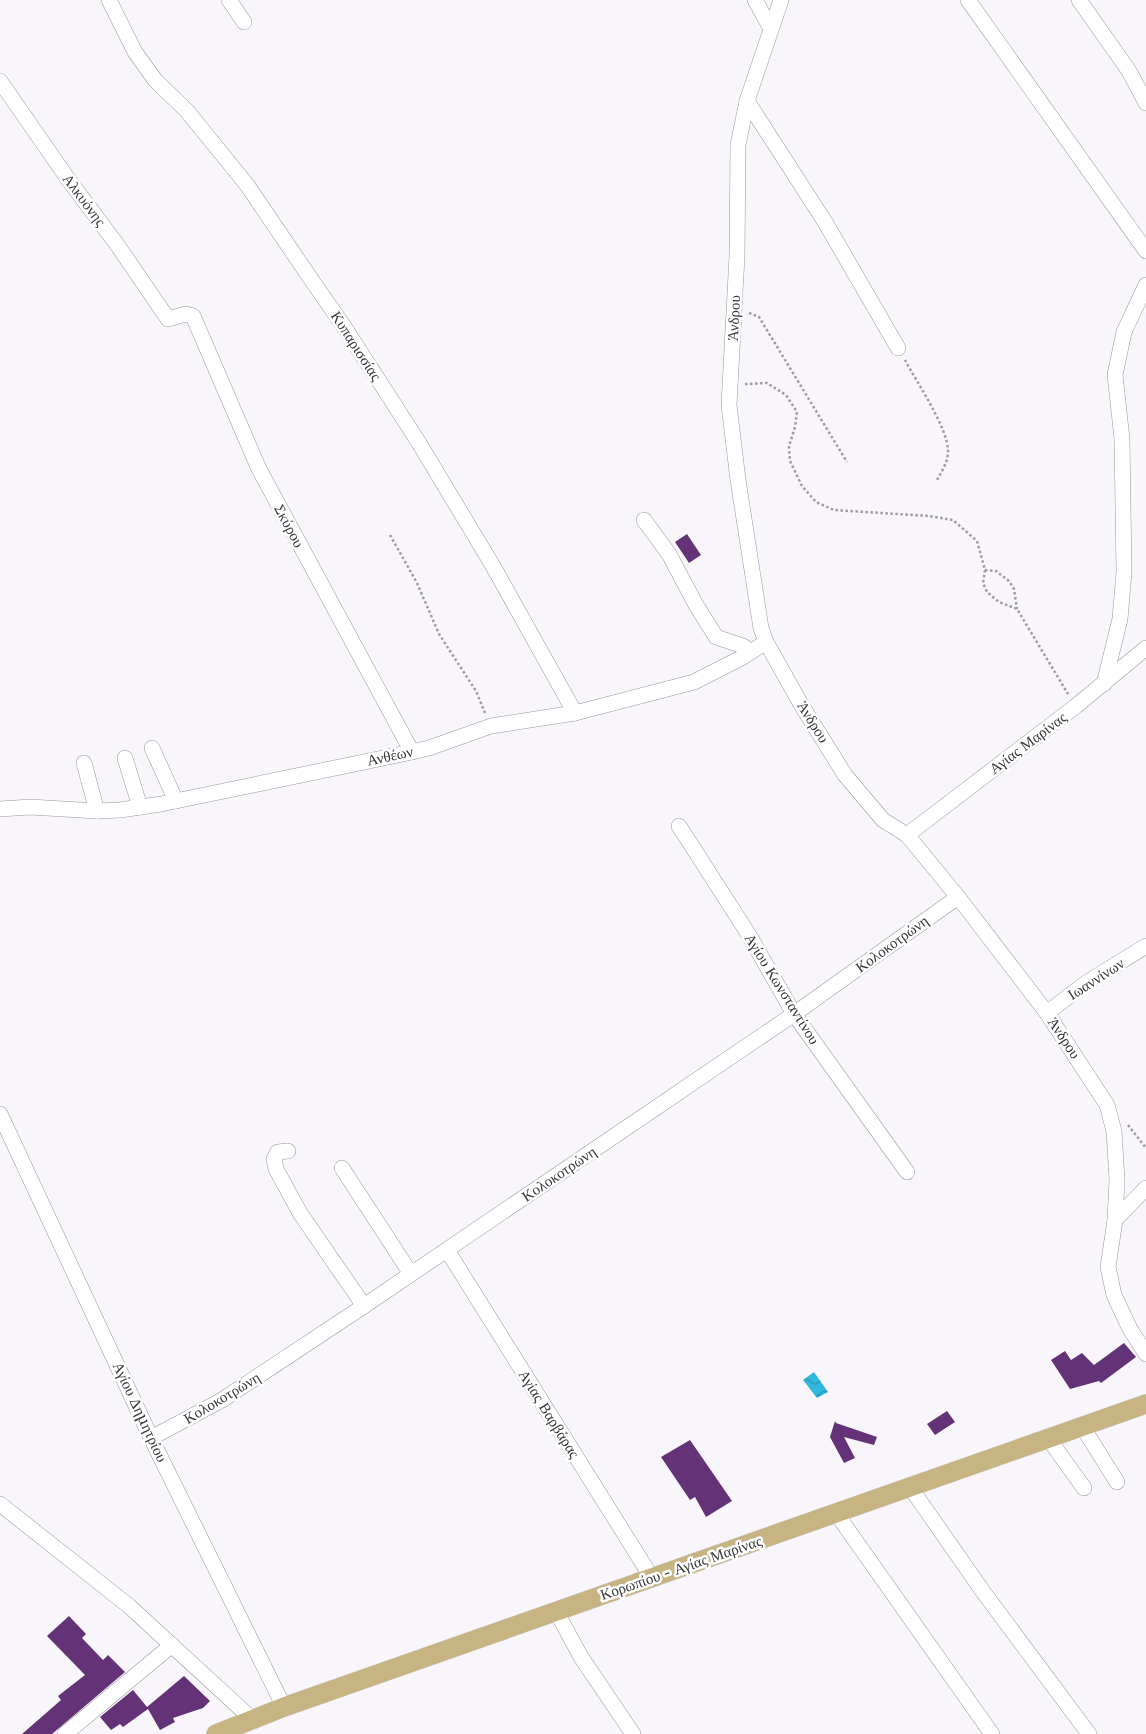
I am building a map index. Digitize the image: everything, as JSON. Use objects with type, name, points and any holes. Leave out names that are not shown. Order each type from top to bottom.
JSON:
[{"type":"main road","name":"Κορωπίου - Αγίας Μαρίνας","points":[[216,1734],[244,1727],[284,1707],[1146,1404]]},
{"type":"street","name":"Κυπαρισσίας","points":[[109,0],[135,52],[155,80],[187,111],[247,185],[343,325],[429,460],[493,566],[575,713]]},
{"type":"street","points":[[229,0],[244,22]]},
{"type":"street","points":[[754,0],[771,29]]},
{"type":"street","name":"Άνδρου","points":[[782,0],[747,101],[738,145],[735,308],[729,405],[738,480],[761,628],[766,642],[802,706],[845,775],[883,820],[907,836],[958,897],[1047,1013],[1107,1105],[1114,1131],[1117,1180],[1108,1266],[1114,1294],[1130,1329],[1146,1354]]},
{"type":"street","points":[[968,0],[1146,251]]},
{"type":"street","points":[[1079,0],[1129,71],[1146,102]]},
{"type":"street","name":"Αλκυόνης","points":[[0,81],[168,319]]},
{"type":"street","points":[[747,101],[825,222],[898,348]]},
{"type":"street","points":[[1104,684],[1120,618],[1124,572],[1122,439],[1115,375],[1124,332],[1146,285]]},
{"type":"street","name":"Σκύρου","points":[[168,319],[186,314],[193,316],[259,469],[412,752]]},
{"type":"street","points":[[644,520],[669,554],[696,605],[716,637],[742,646],[750,651]]},
{"type":"street","name":"Ανθέων","points":[[0,809],[30,807],[97,811],[140,807],[412,752],[429,748],[491,726],[575,713],[694,682],[743,657],[766,642]]},
{"type":"street","name":"Αγίας Μαρίνας","points":[[907,836],[1104,684],[1146,648]]},
{"type":"street","points":[[152,748],[176,801]]},
{"type":"street","points":[[125,758],[140,807]]},
{"type":"street","points":[[84,764],[97,811]]},
{"type":"street","name":"Αγίου Κωνσταντίνου","points":[[679,826],[749,935],[794,1014],[907,1172]]},
{"type":"street","name":"Κολοκοτρώνη","points":[[152,1438],[222,1400],[364,1306],[794,1014],[958,897]]},
{"type":"street","name":"Ιωαννίνων","points":[[1047,1013],[1086,984],[1146,946]]},
{"type":"street","name":"Αγίου Δημητρίου","points":[[0,1114],[152,1438],[284,1707]]},
{"type":"street","points":[[288,1151],[278,1152],[274,1159],[276,1168],[300,1213],[364,1306]]},
{"type":"street","points":[[342,1168],[411,1274]]},
{"type":"street","points":[[1114,1220],[1146,1188]]},
{"type":"street","name":"Αγίας Βαρβάρας","points":[[447,1250],[652,1578]]},
{"type":"street","points":[[1082,1426],[1117,1482]]},
{"type":"street","points":[[1048,1438],[1084,1488]]},
{"type":"street","points":[[910,1487],[984,1593],[1089,1734]]},
{"type":"street","points":[[0,1504],[129,1606],[172,1646],[244,1727]]},
{"type":"street","points":[[836,1513],[992,1734]]},
{"type":"street","points":[[556,1611],[581,1657],[633,1734]]},
{"type":"street","points":[[65,1734],[172,1646]]},
{"type":"path","points":[[735,308],[759,317],[847,462]]},
{"type":"path","points":[[898,348],[943,431],[948,451],[944,467],[936,480]]},
{"type":"path","points":[[731,385],[767,383],[786,395],[797,412],[789,446],[790,461],[802,486],[816,502],[834,510],[929,516],[953,520],[977,541],[985,570],[983,583],[987,592],[998,602],[1017,608]]},
{"type":"path","points":[[390,535],[417,583],[438,634],[476,691],[491,726]]},
{"type":"path","points":[[985,570],[996,571],[1009,581],[1014,589],[1017,608],[1076,706]]},
{"type":"water","points":[[814,1372],[828,1392],[817,1398],[803,1380]]},
{"type":"building","points":[[687,534],[701,555],[689,563],[675,542]]},
{"type":"building","points":[[1124,1343],[1136,1357],[1101,1383],[1099,1381],[1070,1389],[1051,1360],[1065,1351],[1071,1360],[1082,1353],[1094,1365]]},
{"type":"building","points":[[947,1411],[955,1422],[935,1435],[927,1424]]},
{"type":"building","points":[[835,1421],[836,1423],[877,1437],[874,1445],[844,1437],[855,1458],[844,1463],[830,1437]]},
{"type":"building","points":[[690,1440],[732,1501],[706,1517],[695,1497],[690,1500],[661,1457]]},
{"type":"building","points":[[69,1616],[86,1634],[82,1638],[103,1660],[108,1655],[125,1672],[52,1734],[22,1734],[61,1700],[58,1696],[85,1675],[47,1636]]},
{"type":"building","points":[[184,1676],[210,1701],[203,1708],[173,1718],[175,1722],[160,1730],[148,1709],[123,1727],[120,1724],[111,1730],[100,1717],[133,1690],[147,1707]]}]
